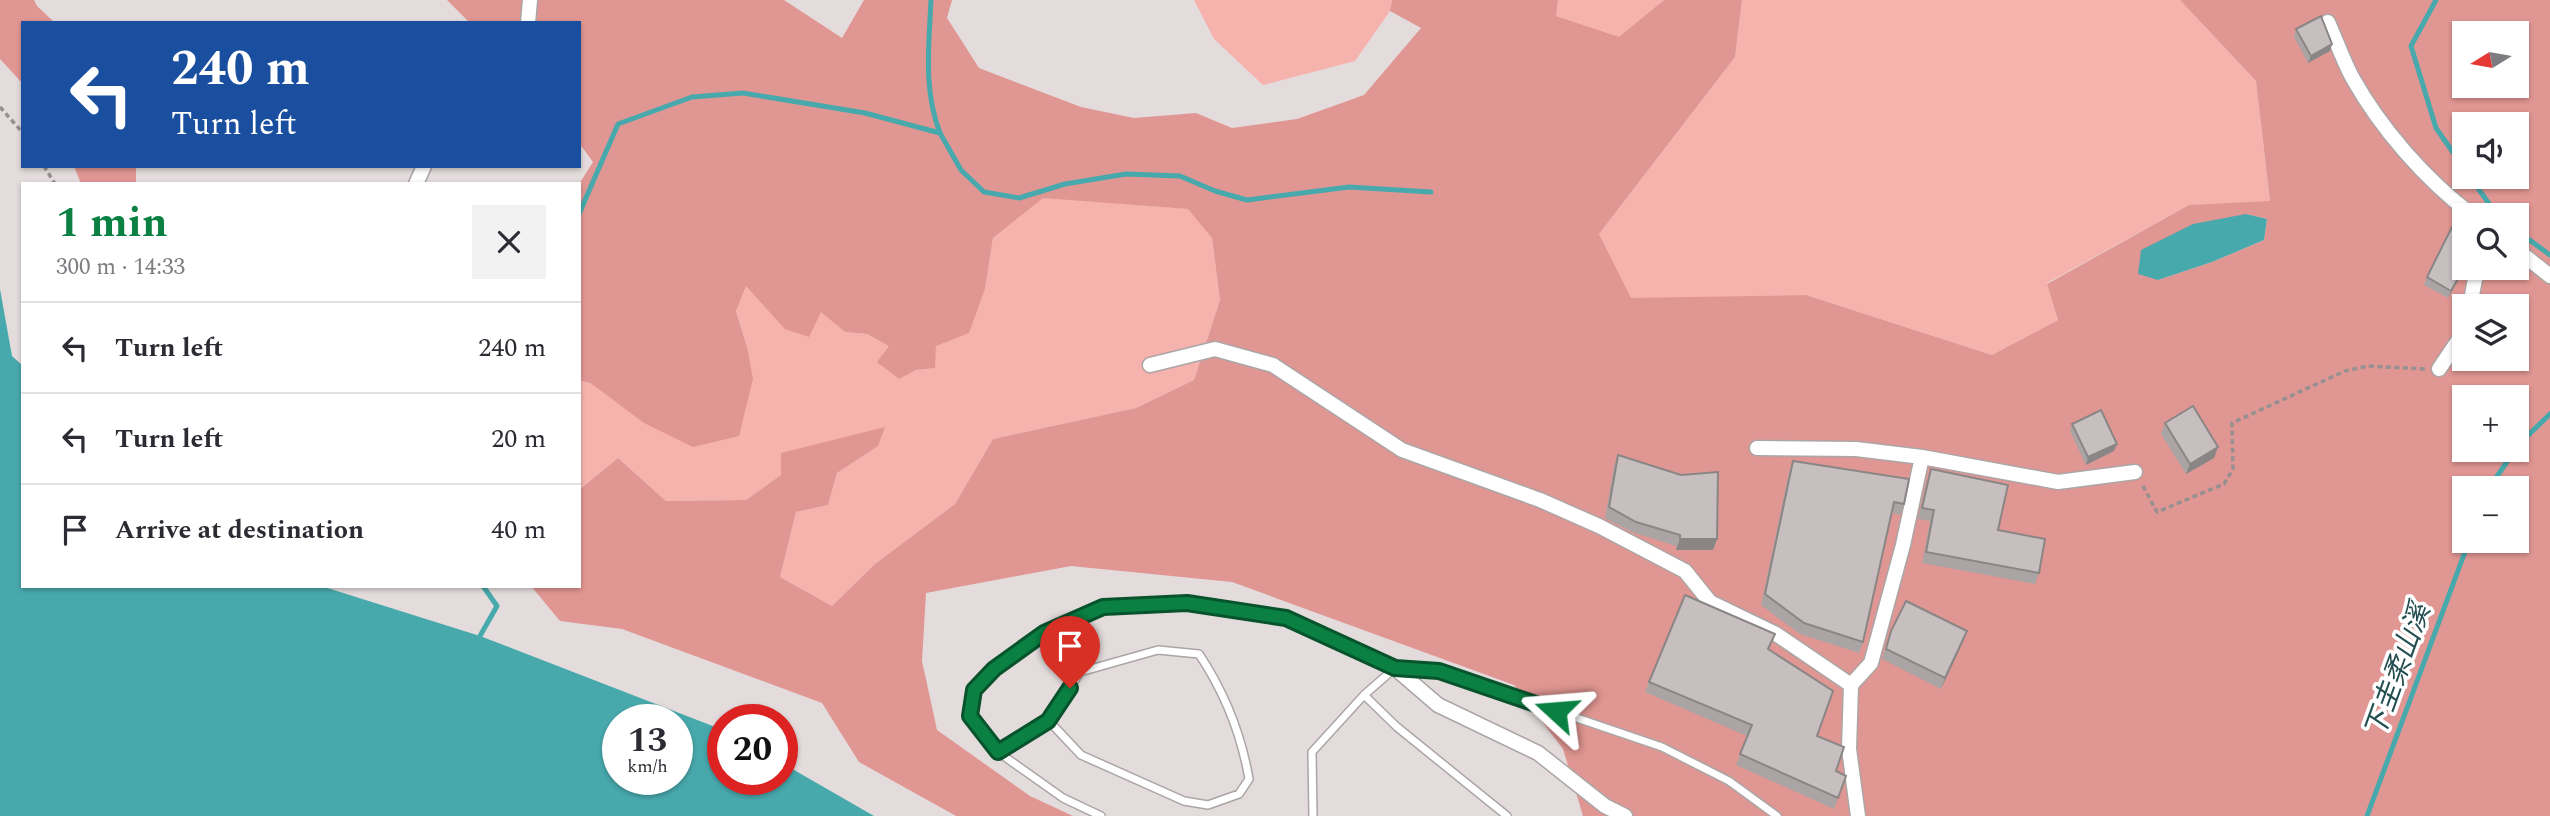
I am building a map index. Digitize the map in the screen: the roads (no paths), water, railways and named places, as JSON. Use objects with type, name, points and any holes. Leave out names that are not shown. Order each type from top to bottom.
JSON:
[{"type":"street","points":[[528,21],[530,0]]},
{"type":"street","points":[[2328,22],[2352,76],[2374,111],[2402,147],[2444,194],[2456,203]]},
{"type":"street","points":[[2529,259],[2550,276]]},
{"type":"street","points":[[1150,365],[1215,349],[1273,365],[1402,450],[1552,505],[1685,571],[1710,602],[1776,634],[1851,685]]},
{"type":"street","points":[[2440,369],[2452,350]]},
{"type":"street","points":[[1757,448],[1856,449],[1922,457],[2058,482],[2135,472]]},
{"type":"street","points":[[1858,816],[1849,749],[1851,685],[1871,663],[1903,545],[1922,457]]},
{"type":"street","points":[[1395,668],[1438,705],[1538,753],[1605,806],[1625,816]]},
{"type":"lane","points":[[1101,816],[1063,798],[998,752],[970,716],[974,690],[994,669],[1044,633],[1103,607],[1187,603],[1286,618],[1395,668],[1439,671],[1661,747],[1730,781],[1777,816]]},
{"type":"lane","points":[[998,752],[1048,721],[1080,672],[1158,650],[1199,654],[1218,683],[1243,745],[1249,779],[1239,794],[1209,805],[1184,801],[1081,755],[1048,721]]},
{"type":"lane","points":[[1313,816],[1312,752],[1364,695],[1395,668]]},
{"type":"lane","points":[[1364,695],[1397,727],[1507,816]]},
{"type":"water","points":[[2246,214],[2267,219],[2264,240],[2212,262],[2158,280],[2138,274],[2141,250],[2193,224]]},
{"type":"water","points":[[0,289],[12,356],[21,364],[21,588],[327,588],[480,636],[656,704],[602,704],[602,795],[693,795],[693,718],[707,724],[707,795],[798,795],[798,772],[874,816],[0,816]]},
{"type":"waterway","points":[[931,0],[929,84],[940,133]]},
{"type":"waterway","name":"下圭柔山溪","points":[[2436,0],[2411,46],[2436,128],[2452,151]]},
{"type":"waterway","points":[[581,209],[618,124],[692,97],[743,93],[865,113],[940,133],[961,170],[984,192],[1019,198],[1065,184],[1126,174],[1180,176],[1215,191],[1247,200],[1349,187],[1431,192]]},
{"type":"waterway","name":"下圭柔山溪","points":[[2479,189],[2488,203]]},
{"type":"waterway","name":"下圭柔山溪","points":[[2529,240],[2550,255]]},
{"type":"waterway","name":"下圭柔山溪","points":[[2529,434],[2550,414]]},
{"type":"waterway","name":"下圭柔山溪","points":[[2497,476],[2507,462]]},
{"type":"waterway","name":"下圭柔山溪","points":[[2367,816],[2465,553]]},
{"type":"waterway","points":[[480,636],[497,606],[484,588]]}]
